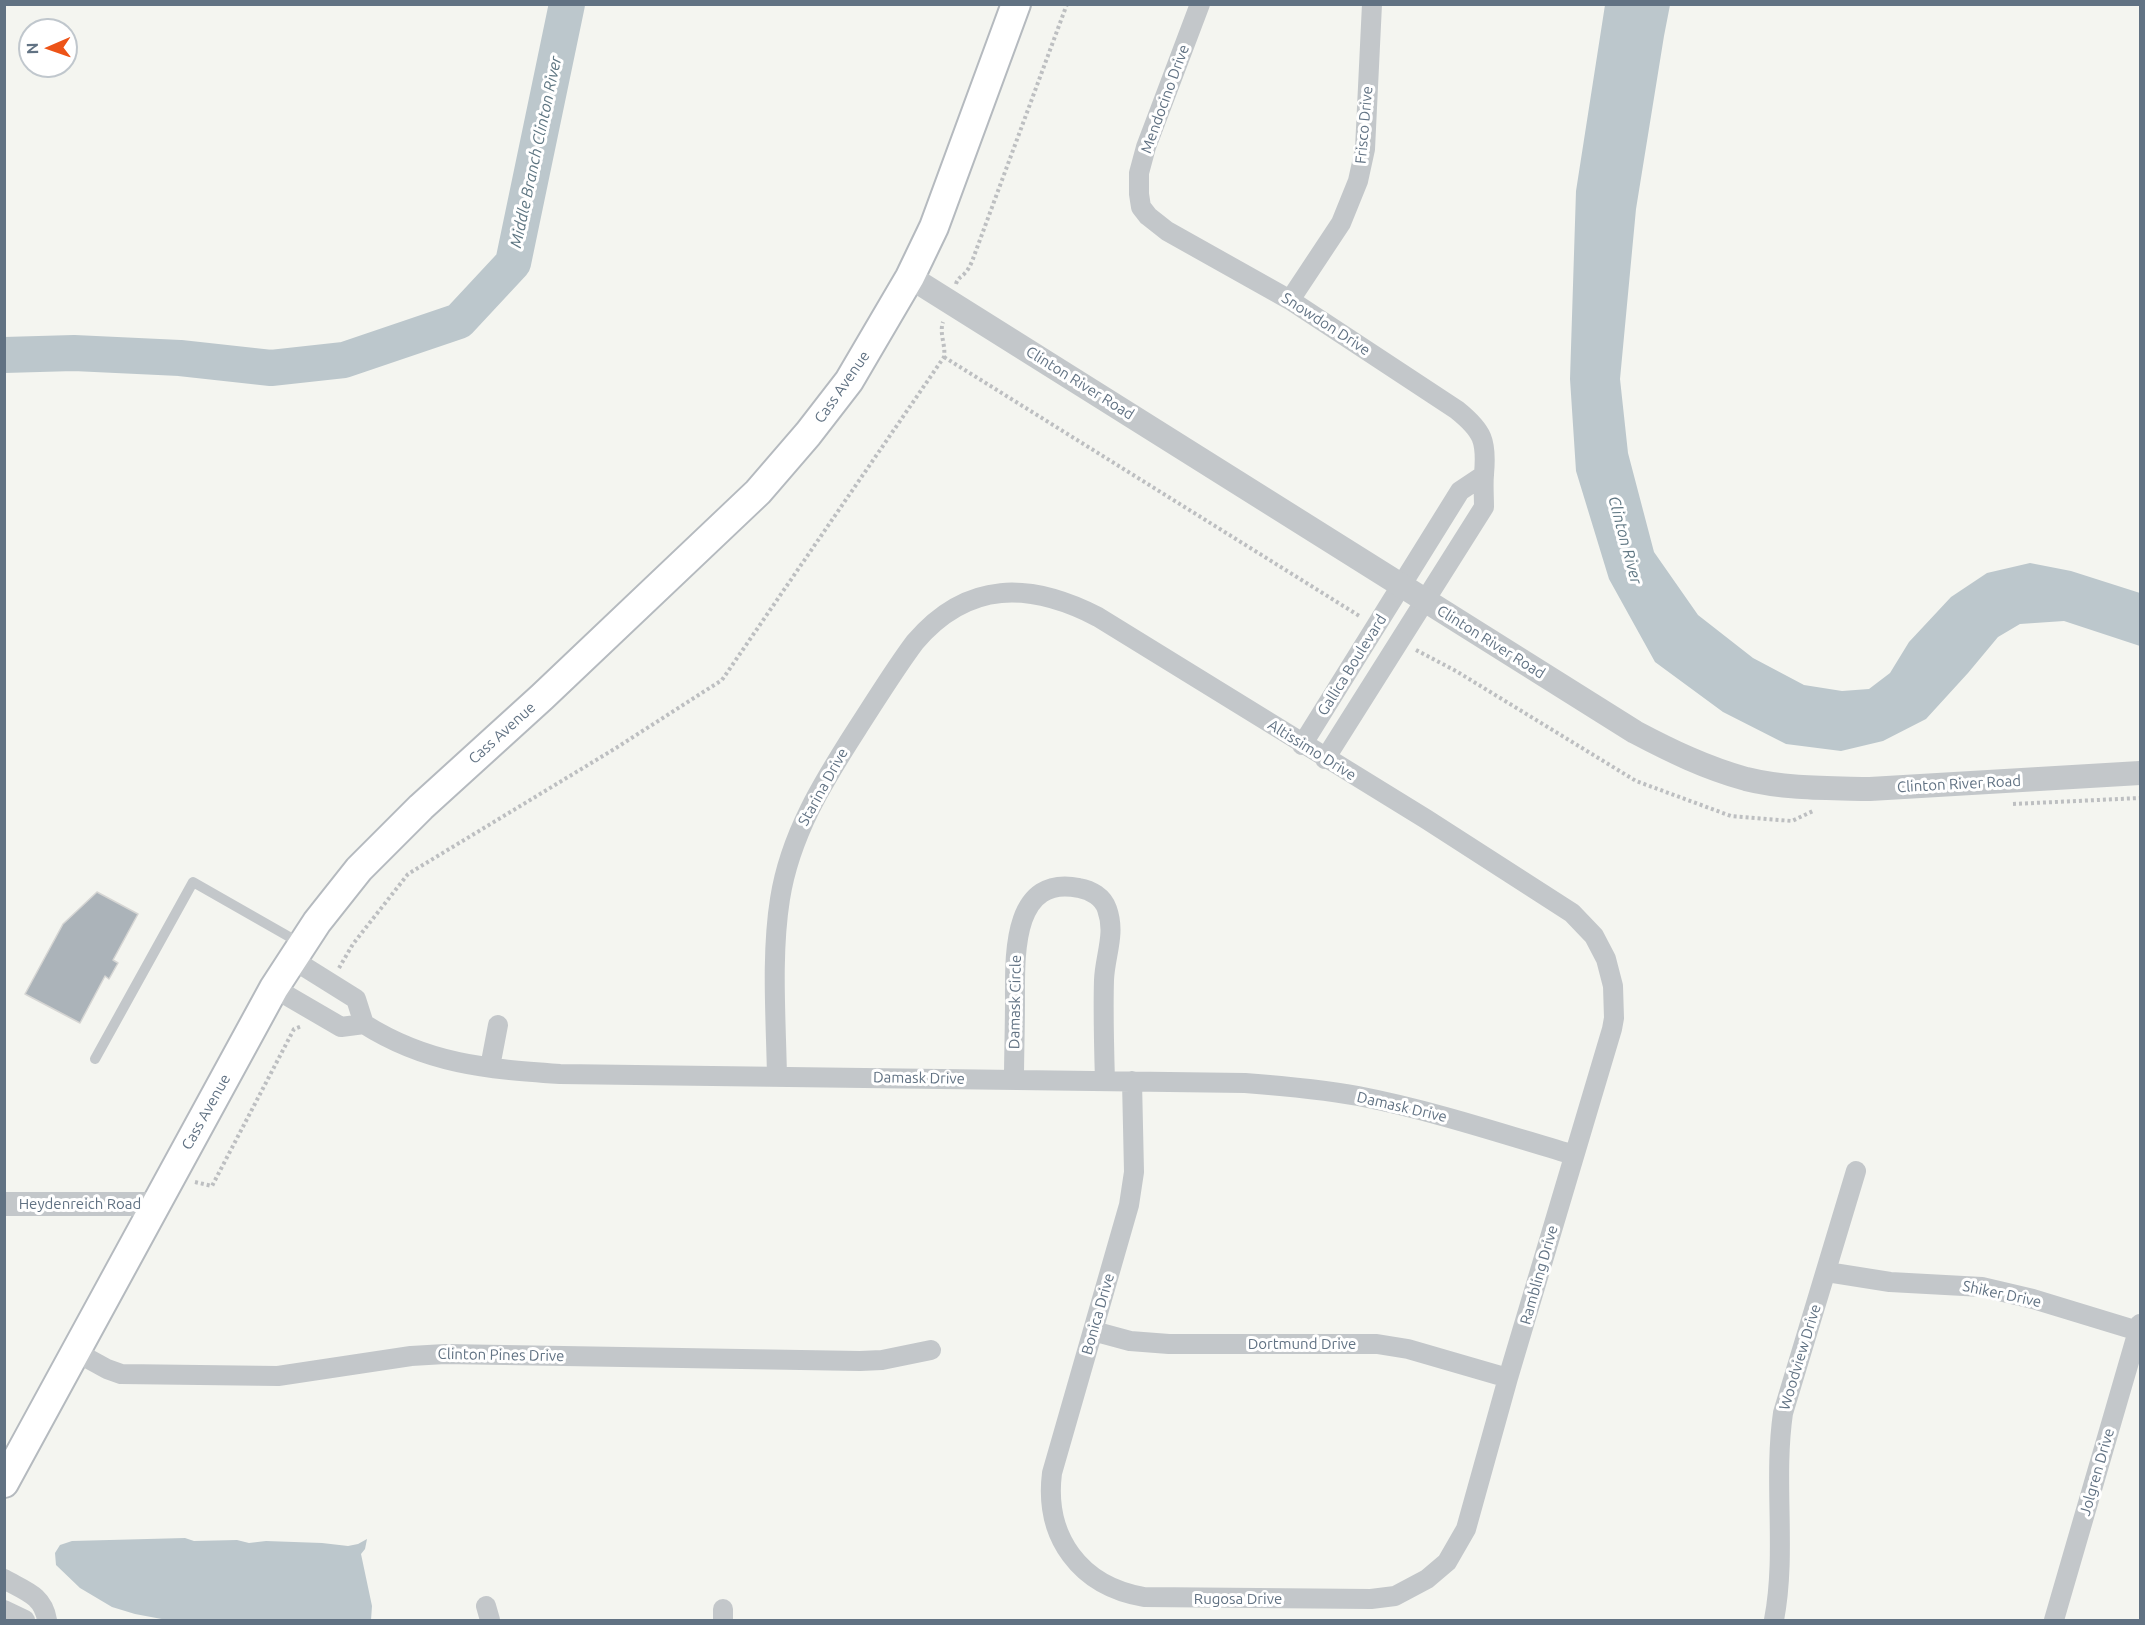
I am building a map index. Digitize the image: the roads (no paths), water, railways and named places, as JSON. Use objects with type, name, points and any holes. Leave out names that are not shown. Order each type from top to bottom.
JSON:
[{"type":"main road","name":"Cass Avenue","points":[[4,1483],[274,988],[339,892],[387,841],[758,492],[808,434],[849,381],[910,278],[951,184],[1016,4]]},
{"type":"street","name":"Mendocino Drive","points":[[1139,194],[1139,173],[1146,147],[1200,4]]},
{"type":"street","name":"Frisco Drive","points":[[1290,300],[1341,223],[1358,181],[1365,149],[1372,4]]},
{"type":"street","name":"Snowdon Drive","points":[[1139,194],[1142,207],[1148,216],[1167,231],[1290,300],[1471,422],[1485,445],[1484,507],[1425,600]]},
{"type":"street","name":"Clinton River Road","points":[[910,278],[1635,732],[1712,769],[1748,780],[1826,788],[1870,789],[2140,773]]},
{"type":"street","points":[[1402,585],[1460,491],[1484,475]]},
{"type":"street","name":"Gallica Boulevard","points":[[1302,745],[1402,585]]},
{"type":"street","name":"Altissimo Drive","points":[[990,594],[1033,593],[1082,609],[1426,819],[1572,913],[1594,936],[1606,959]]},
{"type":"street","name":"Starina Drive","points":[[777,1077],[777,940],[780,898],[790,856],[806,814],[821,784],[915,642],[928,627],[954,607],[970,599],[990,594]]},
{"type":"street","name":"Gallica Boulevard","points":[[1325,759],[1425,600]]},
{"type":"street","name":"Damask Circle","points":[[1014,1080],[1015,955],[1020,929],[1029,905],[1039,894],[1066,887],[1083,889],[1101,899],[1107,906],[1112,925],[1104,978],[1105,1081]]},
{"type":"street","points":[[274,988],[341,1027],[364,1024],[356,999],[330,983],[297,951]]},
{"type":"street","name":"Rambling Drive","points":[[1427,1579],[1447,1562],[1466,1529],[1614,1017],[1613,986],[1606,959]]},
{"type":"street","name":"Damask Drive","points":[[364,1024],[388,1039],[440,1059],[560,1074],[1245,1083],[1321,1090],[1357,1096],[1451,1119],[1574,1155]]},
{"type":"street","points":[[490,1067],[498,1025]]},
{"type":"street","name":"Bonica Drive","points":[[1063,1543],[1052,1513],[1050,1496],[1052,1473],[1132,1188],[1134,1172],[1132,1081]]},
{"type":"street","name":"Woodview Drive","points":[[1774,1620],[1779,1589],[1780,1561],[1779,1449],[1786,1395],[1827,1272],[1856,1172]]},
{"type":"street","name":"Heydenreich Road","points":[[4,1204],[156,1204]]},
{"type":"street","name":"Shiker Drive","points":[[1827,1272],[1890,1282],[1982,1287],[2139,1328]]},
{"type":"street","name":"Jolgren Drive","points":[[2054,1620],[2139,1328]]},
{"type":"street","name":"Dortmund Drive","points":[[1092,1331],[1130,1341],[1169,1344],[1377,1344],[1408,1350],[1508,1378]]},
{"type":"street","name":"Clinton Pines Drive","points":[[76,1352],[121,1374],[264,1377],[306,1373],[427,1354],[860,1361],[882,1360],[931,1350]]},
{"type":"street","name":"Rugosa Drive","points":[[1063,1543],[1080,1564],[1101,1582],[1118,1591],[1153,1598],[1383,1599],[1401,1593],[1427,1579]]},
{"type":"street","points":[[4,1579],[36,1597],[42,1603],[47,1620]]},
{"type":"street","points":[[4,1610],[25,1620]]},
{"type":"lane","points":[[95,1059],[193,882],[297,951]]},
{"type":"water","name":"Clinton River","points":[[1605,5],[1670,5],[1636,209],[1620,379],[1628,453],[1654,552],[1698,615],[1753,658],[1804,685],[1842,691],[1869,689],[1890,673],[1909,642],[1951,597],[1987,573],[2030,563],[2071,571],[2140,593],[2140,646],[2064,621],[2020,624],[1998,637],[1926,719],[1883,741],[1841,751],[1786,744],[1723,712],[1655,662],[1609,579],[1576,471],[1570,379],[1576,191]]},
{"type":"water","points":[[185,1538],[194,1541],[237,1540],[249,1543],[266,1541],[348,1546],[367,1539],[365,1549],[361,1554],[372,1606],[371,1620],[167,1620],[112,1607],[80,1588],[56,1565],[55,1553],[60,1545],[72,1541]]},
{"type":"waterway","name":"Middle Branch Clinton River","points":[[4,355],[74,353],[180,358],[271,368],[344,360],[459,321],[513,263],[567,4]]}]
